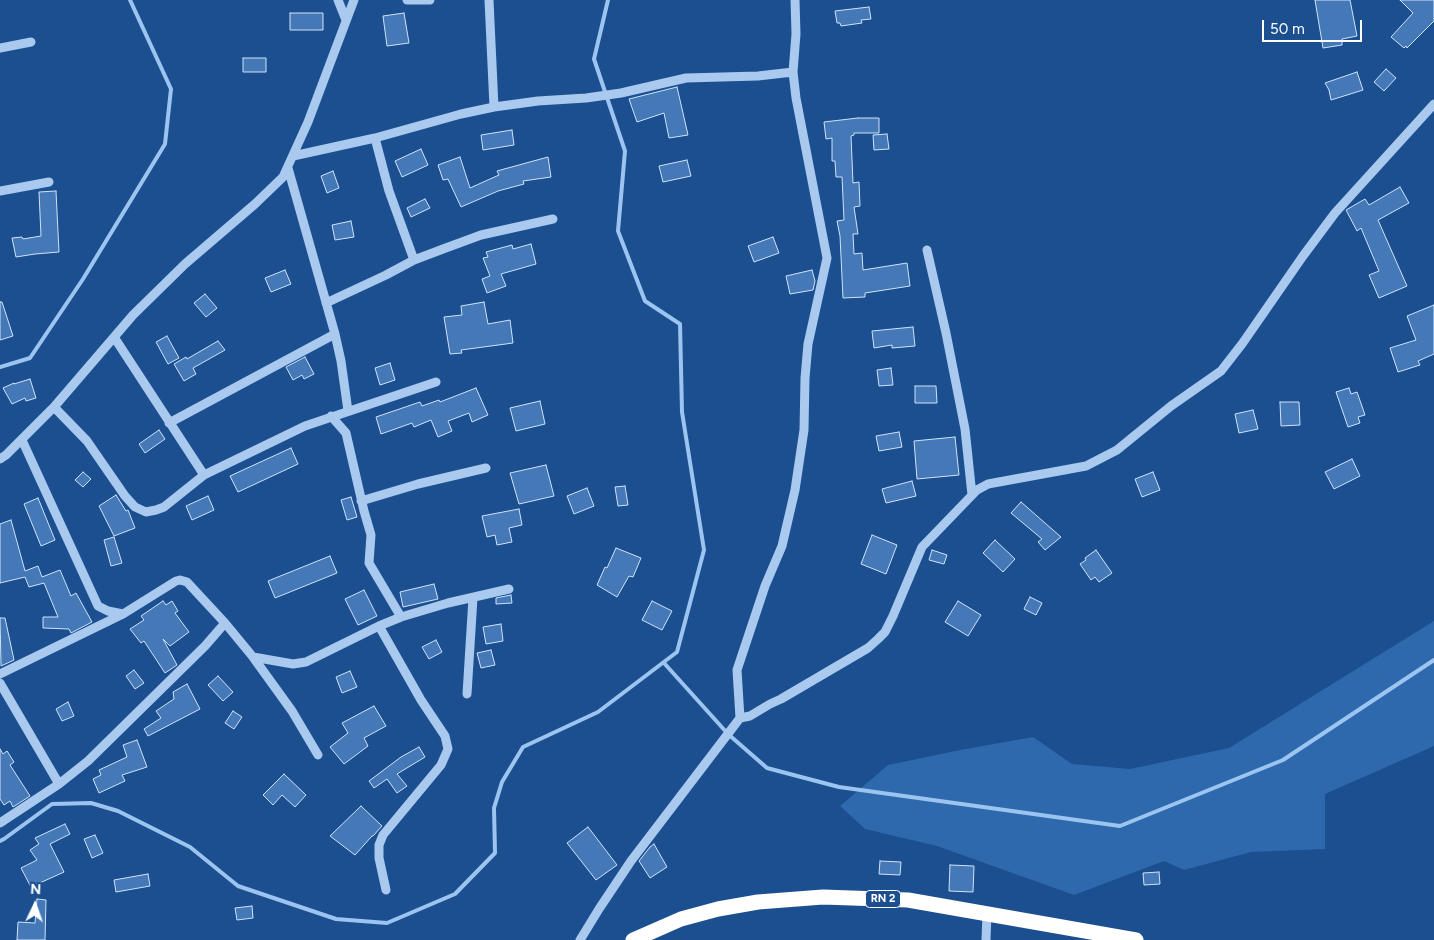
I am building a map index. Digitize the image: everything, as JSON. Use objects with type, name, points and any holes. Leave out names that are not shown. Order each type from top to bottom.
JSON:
[{"type":"highway","name":"RN 2","points":[[633,940],[681,919],[718,909],[786,899],[823,897],[908,900],[987,913],[1097,937],[1136,940]]},
{"type":"street","points":[[338,0],[346,20]]},
{"type":"street","points":[[0,459],[22,440],[54,407],[133,315],[154,294],[185,264],[255,204],[282,177],[293,156],[354,0]]},
{"type":"street","points":[[407,0],[430,0]]},
{"type":"street","points":[[489,0],[494,107]]},
{"type":"street","points":[[580,940],[631,861],[740,718],[737,670],[765,586],[786,531],[795,490],[804,430],[808,344],[827,266],[828,253],[796,98],[793,72],[796,34],[795,0]]},
{"type":"street","points":[[0,48],[31,42]]},
{"type":"street","points":[[293,156],[375,138],[461,114],[494,107],[599,96],[686,78],[758,76],[793,72]]},
{"type":"street","points":[[740,718],[750,716],[781,699],[868,648],[878,639],[891,621],[922,547],[972,495],[988,484],[1086,466],[1117,450],[1171,406],[1221,371],[1242,344],[1302,256],[1335,213],[1434,104]]},
{"type":"street","points":[[375,138],[389,191],[414,260]]},
{"type":"street","points":[[288,168],[335,334],[348,410]]},
{"type":"street","points":[[0,191],[49,182]]},
{"type":"street","points":[[326,303],[414,260],[481,235],[553,219]]},
{"type":"street","points":[[927,250],[965,429],[972,495]]},
{"type":"street","points":[[169,423],[335,334]]},
{"type":"street","points":[[114,337],[204,476]]},
{"type":"street","points":[[54,407],[87,441],[125,496],[140,510],[152,511],[164,507],[204,476],[305,426],[436,382]]},
{"type":"street","points":[[331,416],[346,433],[371,536],[369,564],[401,618]]},
{"type":"street","points":[[22,440],[98,606],[108,611],[123,614]]},
{"type":"street","points":[[361,501],[418,484],[486,468]]},
{"type":"street","points":[[0,674],[123,614],[180,580],[186,582],[226,623],[253,657],[292,711],[318,754]]},
{"type":"street","points":[[253,657],[293,664],[306,662],[379,626],[401,618],[448,603],[509,589]]},
{"type":"street","points":[[467,694],[473,598]]},
{"type":"street","points":[[0,823],[59,784],[113,738],[226,623]]},
{"type":"street","points":[[379,626],[421,700],[445,736],[448,749],[440,765],[383,836],[379,845],[379,858],[386,890]]},
{"type":"street","points":[[0,682],[59,784]]},
{"type":"street","points":[[986,940],[987,913]]},
{"type":"shaded area","points":[[1434,621],[1434,746],[1325,794],[1325,849],[1251,852],[1184,870],[1164,861],[1074,895],[937,846],[865,829],[840,806],[888,765],[1033,737],[1072,764],[1130,769],[1229,748]]},
{"type":"building","points":[[1315,0],[1350,0],[1357,36],[1342,39],[1342,45],[1323,48]]},
{"type":"building","points":[[1400,0],[1434,0],[1434,21],[1407,48],[1406,46],[1404,48],[1391,37],[1413,13]]},
{"type":"building","points":[[869,7],[871,19],[861,20],[862,23],[841,26],[840,23],[837,23],[835,11]]},
{"type":"building","points":[[290,13],[323,13],[323,30],[290,30]]},
{"type":"building","points":[[404,13],[409,43],[387,46],[383,16]]},
{"type":"building","points":[[243,58],[266,58],[266,72],[243,72]]},
{"type":"building","points":[[1386,69],[1396,78],[1384,91],[1374,82]]},
{"type":"building","points":[[1357,72],[1363,90],[1331,100],[1325,83]]},
{"type":"building","points":[[677,87],[688,135],[669,138],[664,113],[637,122],[629,99]]},
{"type":"building","points":[[858,118],[879,118],[879,133],[854,133],[851,136],[853,183],[859,182],[860,206],[854,207],[858,234],[853,234],[854,254],[862,253],[863,270],[907,263],[910,286],[865,293],[865,297],[843,298],[840,236],[837,221],[844,220],[842,177],[836,177],[835,161],[832,161],[832,138],[826,139],[824,122]]},
{"type":"building","points":[[512,130],[514,145],[483,150],[481,135]]},
{"type":"building","points":[[887,134],[889,149],[874,150],[873,135]]},
{"type":"building","points":[[421,149],[428,165],[402,177],[395,161]]},
{"type":"building","points":[[460,157],[470,188],[499,175],[497,171],[548,157],[551,177],[523,181],[524,184],[498,191],[461,207],[448,179],[443,180],[438,165]]},
{"type":"building","points":[[687,160],[691,176],[663,182],[659,166]]},
{"type":"building","points":[[333,171],[339,188],[327,193],[321,176]]},
{"type":"building","points":[[1400,187],[1409,203],[1378,220],[1407,286],[1379,298],[1369,275],[1379,271],[1361,228],[1357,231],[1346,210],[1365,199],[1369,205]]},
{"type":"building","points":[[56,191],[59,252],[16,257],[12,238],[22,237],[23,239],[41,236],[39,192]]},
{"type":"building","points":[[425,199],[430,208],[411,217],[407,208]]},
{"type":"building","points":[[351,221],[354,237],[335,240],[332,225]]},
{"type":"building","points":[[773,237],[779,253],[754,262],[748,246]]},
{"type":"building","points":[[531,244],[536,264],[501,274],[506,286],[487,293],[482,279],[490,276],[483,258],[488,257],[486,252],[512,245],[513,249]]},
{"type":"building","points":[[285,270],[291,284],[271,292],[265,278]]},
{"type":"building","points":[[812,270],[815,281],[813,290],[790,294],[786,276]]},
{"type":"building","points":[[205,294],[217,308],[206,317],[194,303]]},
{"type":"building","points":[[0,302],[2,302],[13,336],[0,340]]},
{"type":"building","points":[[484,302],[488,324],[510,320],[513,343],[461,350],[462,353],[450,354],[444,317],[462,315],[461,306]]},
{"type":"building","points":[[1434,305],[1434,354],[1418,361],[1420,365],[1398,372],[1390,348],[1416,340],[1407,316]]},
{"type":"building","points":[[913,327],[915,346],[892,348],[892,345],[874,348],[872,331]]},
{"type":"building","points":[[167,336],[179,358],[168,364],[156,342]]},
{"type":"building","points":[[218,341],[225,350],[193,368],[196,374],[184,381],[174,364],[186,357],[187,359]]},
{"type":"building","points":[[305,357],[314,374],[304,379],[302,375],[293,380],[286,367]]},
{"type":"building","points":[[390,363],[395,380],[380,385],[375,368]]},
{"type":"building","points":[[891,368],[893,385],[879,386],[877,370]]},
{"type":"building","points":[[30,379],[36,398],[26,401],[25,398],[12,404],[3,388]]},
{"type":"building","points":[[915,386],[936,386],[937,403],[915,403]]},
{"type":"building","points":[[476,388],[488,415],[472,422],[469,413],[448,421],[452,431],[438,437],[431,420],[414,427],[412,423],[381,434],[376,417],[420,402],[422,406],[439,400],[440,402]]},
{"type":"building","points":[[1349,388],[1351,394],[1357,392],[1365,415],[1358,417],[1360,423],[1348,427],[1336,392]]},
{"type":"building","points":[[540,401],[545,424],[516,431],[510,408]]},
{"type":"building","points":[[1280,402],[1299,402],[1300,425],[1281,426]]},
{"type":"building","points":[[1253,410],[1258,429],[1239,433],[1235,414]]},
{"type":"building","points":[[159,430],[165,439],[145,453],[139,444]]},
{"type":"building","points":[[899,432],[902,447],[879,451],[876,436]]},
{"type":"building","points":[[955,437],[959,475],[917,479],[914,441]]},
{"type":"building","points":[[291,448],[298,464],[238,492],[230,476]]},
{"type":"building","points":[[1352,459],[1360,476],[1334,489],[1325,472]]},
{"type":"building","points":[[546,465],[554,496],[519,504],[510,473]]},
{"type":"building","points":[[83,472],[91,479],[83,487],[75,480]]},
{"type":"building","points":[[1153,472],[1160,490],[1142,497],[1135,479]]},
{"type":"building","points":[[912,481],[916,496],[886,503],[882,489]]},
{"type":"building","points":[[625,486],[628,505],[618,506],[615,487]]},
{"type":"building","points":[[587,488],[594,506],[574,514],[567,496]]},
{"type":"building","points":[[116,495],[126,511],[128,510],[135,528],[114,536],[99,506]]},
{"type":"building","points":[[208,496],[214,510],[192,520],[186,506]]},
{"type":"building","points":[[351,497],[357,517],[347,520],[341,500]]},
{"type":"building","points":[[38,498],[55,540],[41,546],[24,504]]},
{"type":"building","points":[[1021,502],[1061,537],[1045,550],[1038,542],[1042,539],[1011,513]]},
{"type":"building","points":[[519,509],[522,525],[509,528],[512,542],[497,545],[495,535],[487,537],[482,516]]},
{"type":"building","points":[[11,520],[25,571],[38,566],[42,577],[60,570],[71,596],[76,593],[92,622],[71,633],[69,629],[43,628],[43,617],[58,617],[44,583],[29,587],[25,577],[0,583],[0,524]]},
{"type":"building","points":[[872,535],[897,545],[886,574],[861,564]]},
{"type":"building","points":[[114,537],[122,563],[111,566],[104,540]]},
{"type":"building","points":[[995,540],[1015,559],[1003,572],[983,553]]},
{"type":"building","points":[[616,548],[641,558],[633,577],[629,576],[617,597],[597,585]]},
{"type":"building","points":[[932,550],[947,555],[944,564],[929,560]]},
{"type":"building","points":[[1096,550],[1112,573],[1099,582],[1095,577],[1091,580],[1080,564]]},
{"type":"building","points":[[330,556],[337,573],[275,598],[268,581]]},
{"type":"building","points":[[434,584],[438,599],[403,607],[400,592]]},
{"type":"building","points":[[364,590],[377,616],[358,625],[345,599]]},
{"type":"building","points":[[511,595],[512,603],[496,604],[496,598]]},
{"type":"building","points":[[1030,597],[1042,603],[1036,615],[1024,609]]},
{"type":"building","points":[[163,601],[166,605],[172,601],[178,611],[175,613],[189,632],[170,646],[163,639],[177,665],[165,673],[144,641],[141,643],[130,629],[144,620],[141,616]]},
{"type":"building","points":[[652,601],[672,611],[662,630],[642,620]]},
{"type":"building","points":[[958,601],[981,615],[968,636],[945,622]]},
{"type":"building","points":[[0,618],[5,618],[14,660],[1,666]]},
{"type":"building","points":[[501,624],[503,641],[486,644],[483,627]]},
{"type":"building","points":[[436,640],[442,652],[429,659],[422,647]]},
{"type":"building","points":[[491,650],[495,665],[481,668],[477,653]]},
{"type":"building","points":[[134,670],[144,683],[135,689],[126,676]]},
{"type":"building","points":[[350,671],[357,687],[342,693],[336,677]]},
{"type":"building","points":[[218,676],[233,692],[223,701],[208,685]]},
{"type":"building","points":[[187,684],[200,709],[148,736],[144,729],[161,718],[156,711],[174,699],[173,692]]},
{"type":"building","points":[[68,702],[74,716],[62,721],[56,709]]},
{"type":"building","points":[[374,706],[386,726],[364,738],[368,746],[344,764],[330,747],[348,733],[342,723]]},
{"type":"building","points":[[233,711],[242,717],[234,729],[225,723]]},
{"type":"building","points":[[137,740],[147,767],[122,775],[125,781],[99,793],[93,779],[101,775],[99,770],[127,757],[123,745]]},
{"type":"building","points":[[419,747],[425,757],[397,774],[407,786],[397,793],[387,779],[374,788],[369,781],[401,757]]},
{"type":"building","points":[[0,749],[3,754],[7,751],[14,762],[10,765],[30,796],[13,807],[10,801],[4,805],[0,799]]},
{"type":"building","points":[[284,774],[306,795],[295,807],[282,795],[273,805],[263,795]]},
{"type":"building","points":[[361,806],[382,826],[355,855],[330,836]]},
{"type":"building","points":[[65,824],[70,834],[50,844],[64,872],[31,887],[21,868],[37,860],[30,850],[39,844],[35,838]]},
{"type":"building","points":[[588,827],[617,865],[596,880],[567,843]]},
{"type":"building","points":[[95,835],[103,853],[92,858],[84,839]]},
{"type":"building","points":[[654,844],[667,867],[650,878],[639,861]]},
{"type":"building","points":[[880,861],[901,862],[900,875],[879,874]]},
{"type":"building","points":[[950,865],[974,866],[973,892],[949,891]]},
{"type":"building","points":[[1159,872],[1160,884],[1144,885],[1143,873]]},
{"type":"building","points":[[148,874],[150,886],[116,892],[114,880]]},
{"type":"building","points":[[37,899],[46,900],[45,940],[17,940],[18,922],[35,923]]},
{"type":"building","points":[[252,906],[253,918],[237,920],[235,908]]},
{"type":"waterway","points":[[0,367],[30,358],[83,279],[165,144],[171,89],[130,0]]},
{"type":"waterway","points":[[0,841],[52,804],[91,803],[118,811],[190,847],[238,886],[336,919],[387,923],[455,894],[495,853],[494,808],[502,782],[523,747],[598,712],[677,652],[704,550],[682,412],[680,324],[645,301],[618,231],[625,151],[594,59],[608,0]]},
{"type":"waterway","points":[[664,663],[728,734],[767,768],[839,787],[1120,826],[1283,760],[1434,660]]}]
